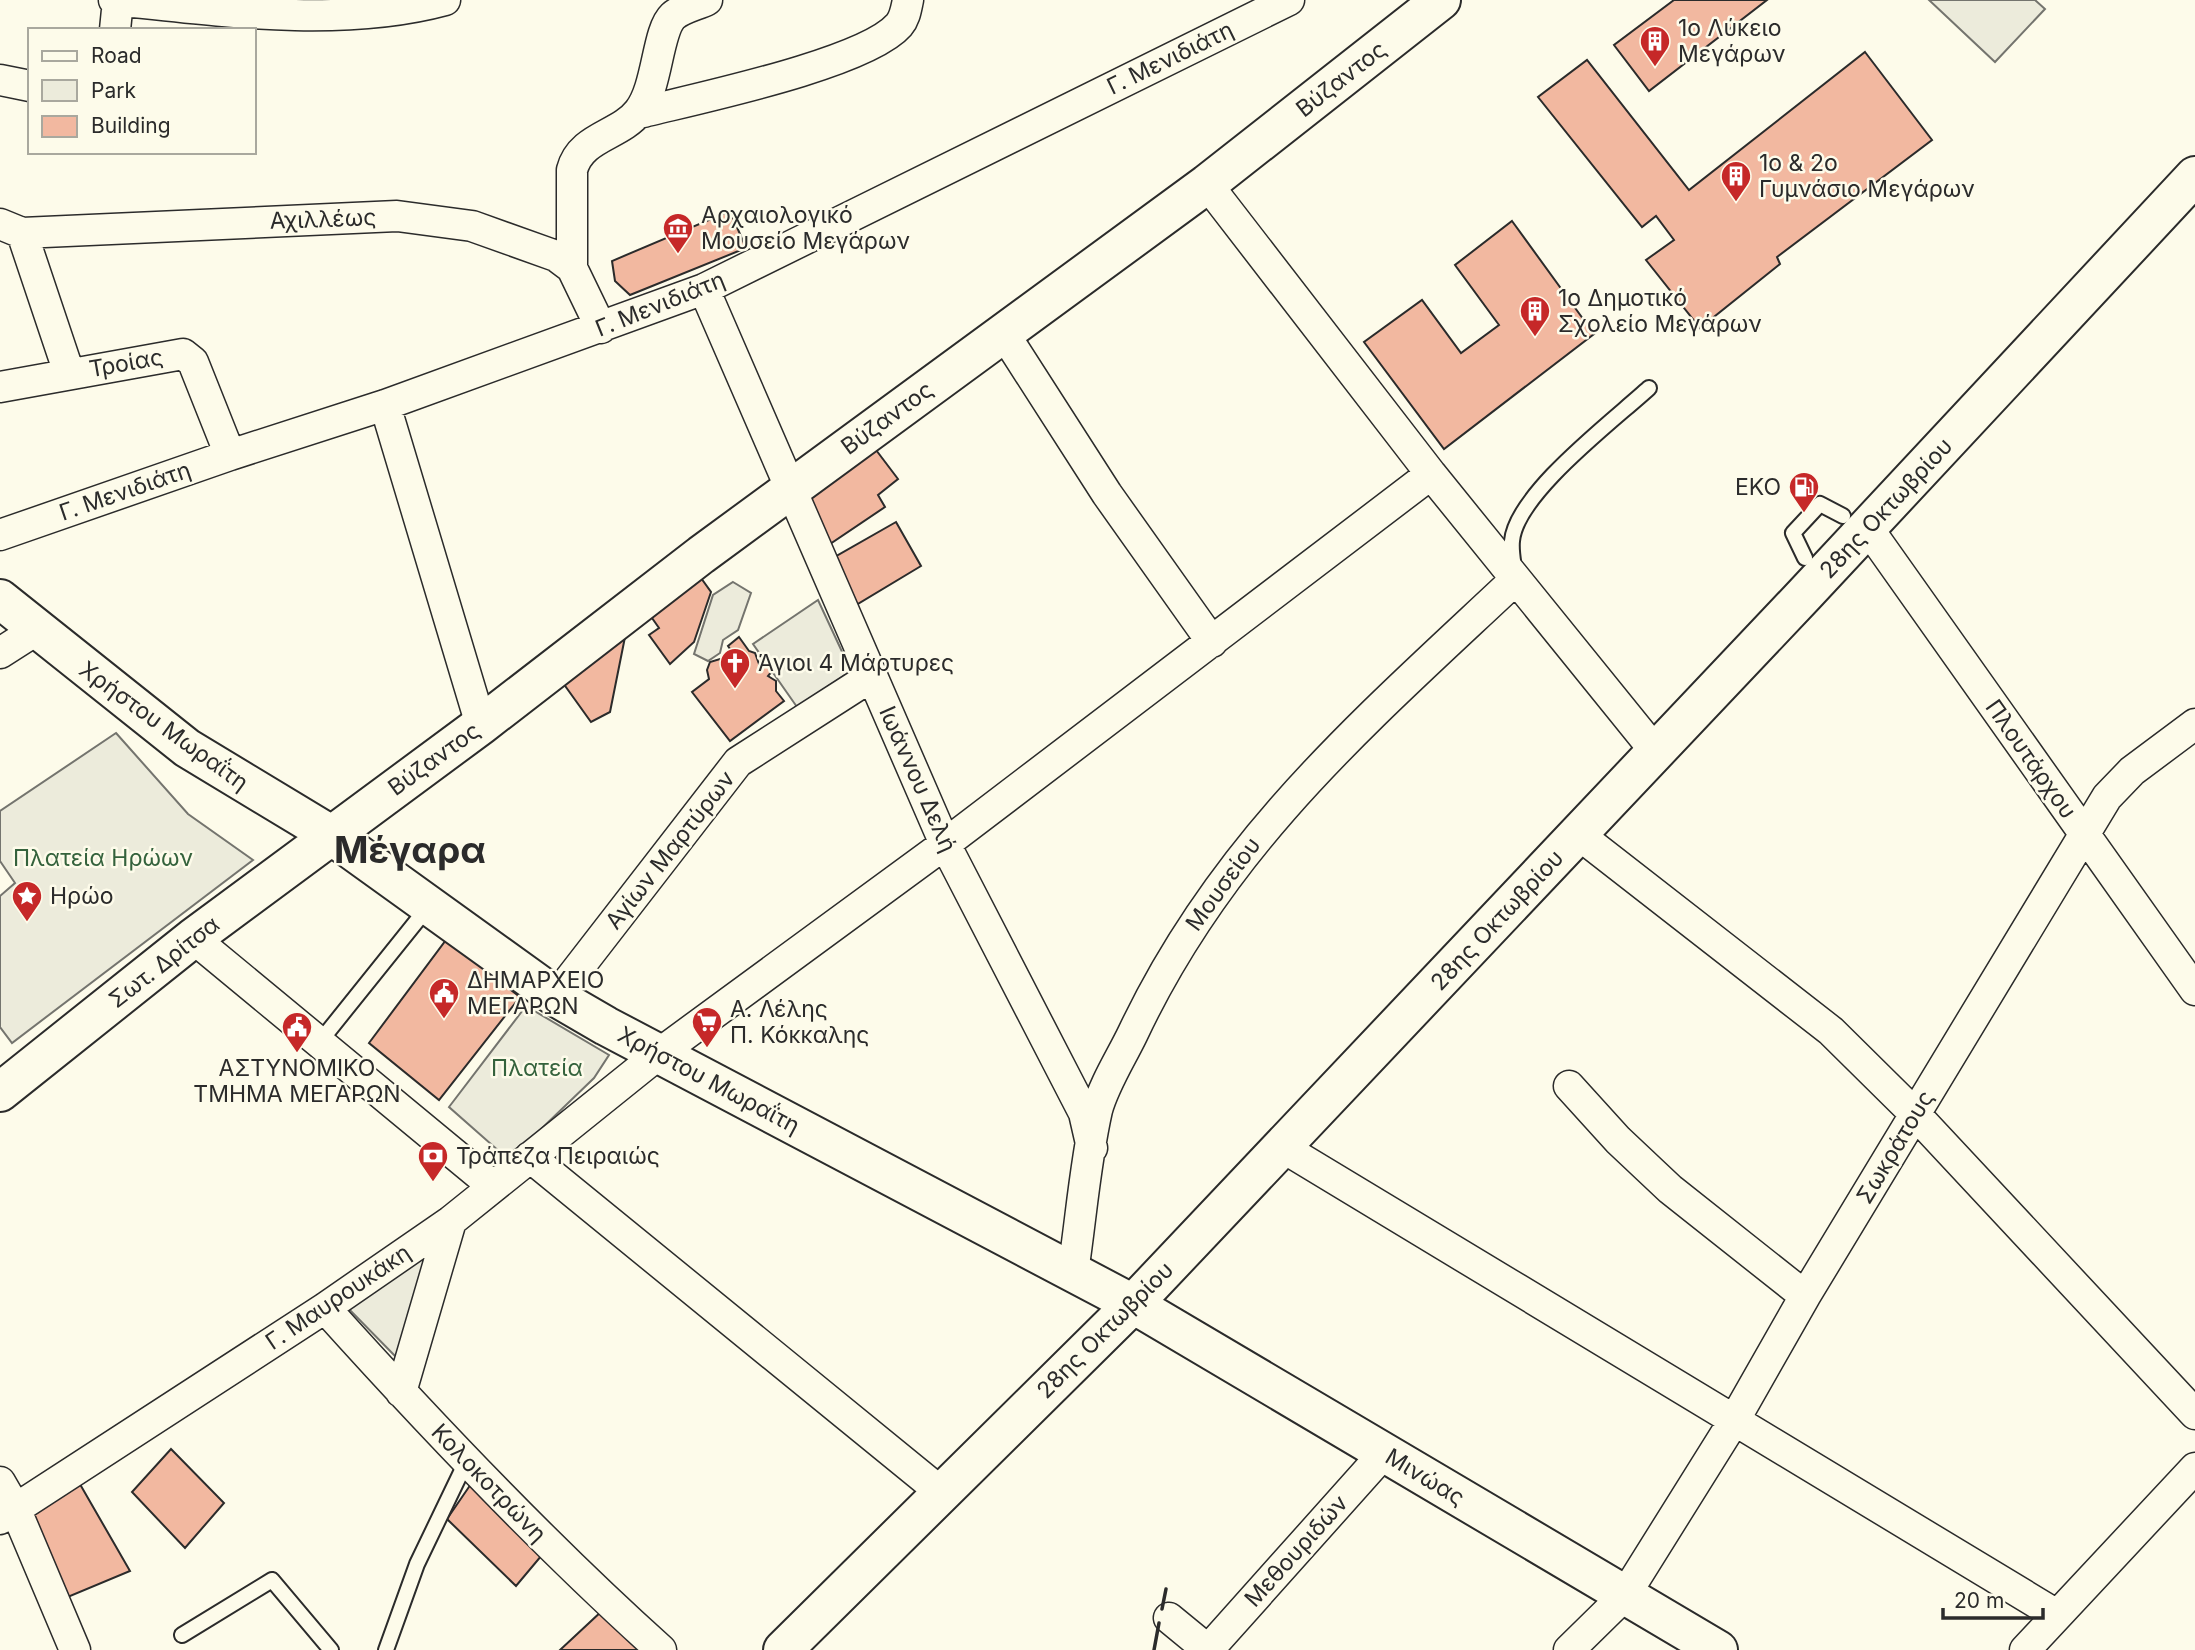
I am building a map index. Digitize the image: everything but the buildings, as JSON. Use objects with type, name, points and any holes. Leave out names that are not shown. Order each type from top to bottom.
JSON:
[{"type":"street","points":[[115,28],[116,0],[327,15],[372,14],[445,0]]},
{"type":"street","points":[[639,113],[653,84],[668,22],[675,14],[707,0]]},
{"type":"street","points":[[601,328],[572,268],[572,170],[575,159],[584,148],[639,113],[725,92],[858,52],[898,26],[905,15],[908,0]]},
{"type":"street","name":"Γ. Μενιδιάτη","points":[[0,535],[230,455],[386,405],[704,289],[1289,0]]},
{"type":"street","name":"Βύζαντος","points":[[331,835],[481,725],[793,488],[1207,184],[1441,0]]},
{"type":"street","points":[[0,80],[28,86]]},
{"type":"street","name":"28ης Οκτωβρίου","points":[[783,1650],[1133,1304],[1656,752],[1810,570],[1855,522],[2195,176]]},
{"type":"street","points":[[1207,184],[1515,580],[1656,752]]},
{"type":"street","name":"Αχιλλέως","points":[[11,228],[397,216],[472,226],[542,249],[572,268]]},
{"type":"street","points":[[11,228],[69,373]]},
{"type":"street","name":"Ιωάννου Δελή","points":[[704,289],[793,488],[945,844],[1084,1113],[1092,1148]]},
{"type":"street","points":[[1003,332],[1107,494],[1212,642]]},
{"type":"street","name":"Τροίας","points":[[0,387],[183,355],[192,362],[230,455]]},
{"type":"street","points":[[386,405],[481,725]]},
{"type":"street","name":"Γ. Μαυρουκάκη","points":[[8,1514],[325,1308],[451,1221],[660,1053],[945,844],[1432,474]]},
{"type":"street","name":"Πλουτάρχου","points":[[1855,522],[2195,990]]},
{"type":"street","name":"Μουσείου","points":[[1073,1272],[1097,1109],[1164,972],[1211,896],[1245,851],[1313,774],[1515,580]]},
{"type":"street","name":"Χρήστου Μωραΐτη","points":[[0,599],[36,631],[187,748],[331,835],[556,997],[1133,1304]]},
{"type":"street","points":[[0,653],[36,631]]},
{"type":"street","name":"Αγίων Μαρτύρων","points":[[556,997],[738,762],[872,676]]},
{"type":"street","name":"Σωκράτους","points":[[1569,1650],[1625,1595],[1735,1419],[1805,1296],[2083,833],[2117,784],[2195,724]]},
{"type":"street","points":[[1578,834],[1811,1014],[1915,1114],[2195,1414]]},
{"type":"street","name":"Σωτ. Δρίτσα","points":[[4,1081],[331,835]]},
{"type":"street","points":[[194,938],[318,1044],[493,1186]]},
{"type":"street","points":[[1569,1086],[1670,1189],[1805,1296]]},
{"type":"street","points":[[1282,1147],[2057,1615]]},
{"type":"street","points":[[530,1157],[942,1493]]},
{"type":"street","points":[[401,1392],[451,1221]]},
{"type":"street","name":"Μινώας","points":[[1133,1304],[1718,1650]]},
{"type":"street","name":"Κολοκοτρώνη","points":[[325,1308],[466,1462],[596,1591],[661,1650]]},
{"type":"street","name":"Μεθουριδών","points":[[1208,1650],[1384,1453]]},
{"type":"street","points":[[2025,1650],[2195,1468]]},
{"type":"street","points":[[0,1482],[8,1514],[75,1650]]},
{"type":"street","points":[[1169,1618],[1208,1650]]},
{"type":"lane","points":[[1515,580],[1512,540],[1519,518],[1537,491],[1648,388]]},
{"type":"lane","points":[[1810,570],[1793,533],[1820,505],[1855,522]]},
{"type":"lane","points":[[318,1044],[428,907]]},
{"type":"lane","points":[[386,1650],[417,1564],[466,1462]]},
{"type":"lane","points":[[182,1635],[272,1580],[331,1650]]},
{"type":"green space","points":[[1929,0],[2035,0],[2045,9],[1995,62]]},
{"type":"green space","points":[[733,582],[751,593],[738,630],[723,640],[720,653],[708,661],[694,654],[713,595]]},
{"type":"green space","points":[[818,600],[851,671],[797,707],[753,644]]},
{"type":"green space","name":"Πλατεία Ηρώων","points":[[116,733],[188,814],[253,860],[12,1043],[0,1027],[0,896],[15,883],[0,861],[0,811]]},
{"type":"green space","name":"Πλατεία","points":[[526,1006],[609,1055],[594,1078],[509,1160],[449,1107]]},
{"type":"green space","points":[[419,1247],[430,1258],[398,1359],[340,1300]]},
{"type":"wall","points":[[1162,1609],[1166,1589]]},
{"type":"wall","points":[[1154,1650],[1159,1623]]},
{"type":"place","name":"1ο Λύκειο Μεγάρων","points":[[1655,68]]},
{"type":"place","name":"1ο & 2ο Γυμνάσιο Μεγάρων","points":[[1736,203]]},
{"type":"place","name":"Αρχαιολογικό Μουσείο Μεγάρων","points":[[678,255]]},
{"type":"place","name":"1ο Δημοτικό Σχολείο Μεγάρων","points":[[1535,338]]},
{"type":"place","name":"EKO","points":[[1804,514]]},
{"type":"place","name":"Άγιοι 4 Μάρτυρες","points":[[735,690]]},
{"type":"place","name":"Ηρώο","points":[[27,923]]},
{"type":"place","name":"ΔΗΜΑΡΧΕΙΟ ΜΕΓΑΡΩΝ","points":[[444,1020]]},
{"type":"place","name":"Α. Λέλης Π. Κόκκαλης","points":[[707,1049]]},
{"type":"place","name":"ΑΣΤΥΝΟΜΙΚΟ ΤΜΗΜΑ ΜΕΓΑΡΩΝ","points":[[297,1054]]},
{"type":"place","name":"Τράπεζα Πειραιώς","points":[[433,1183]]},
{"type":"district","name":"Μέγαρα","points":[[410,850]]}]
